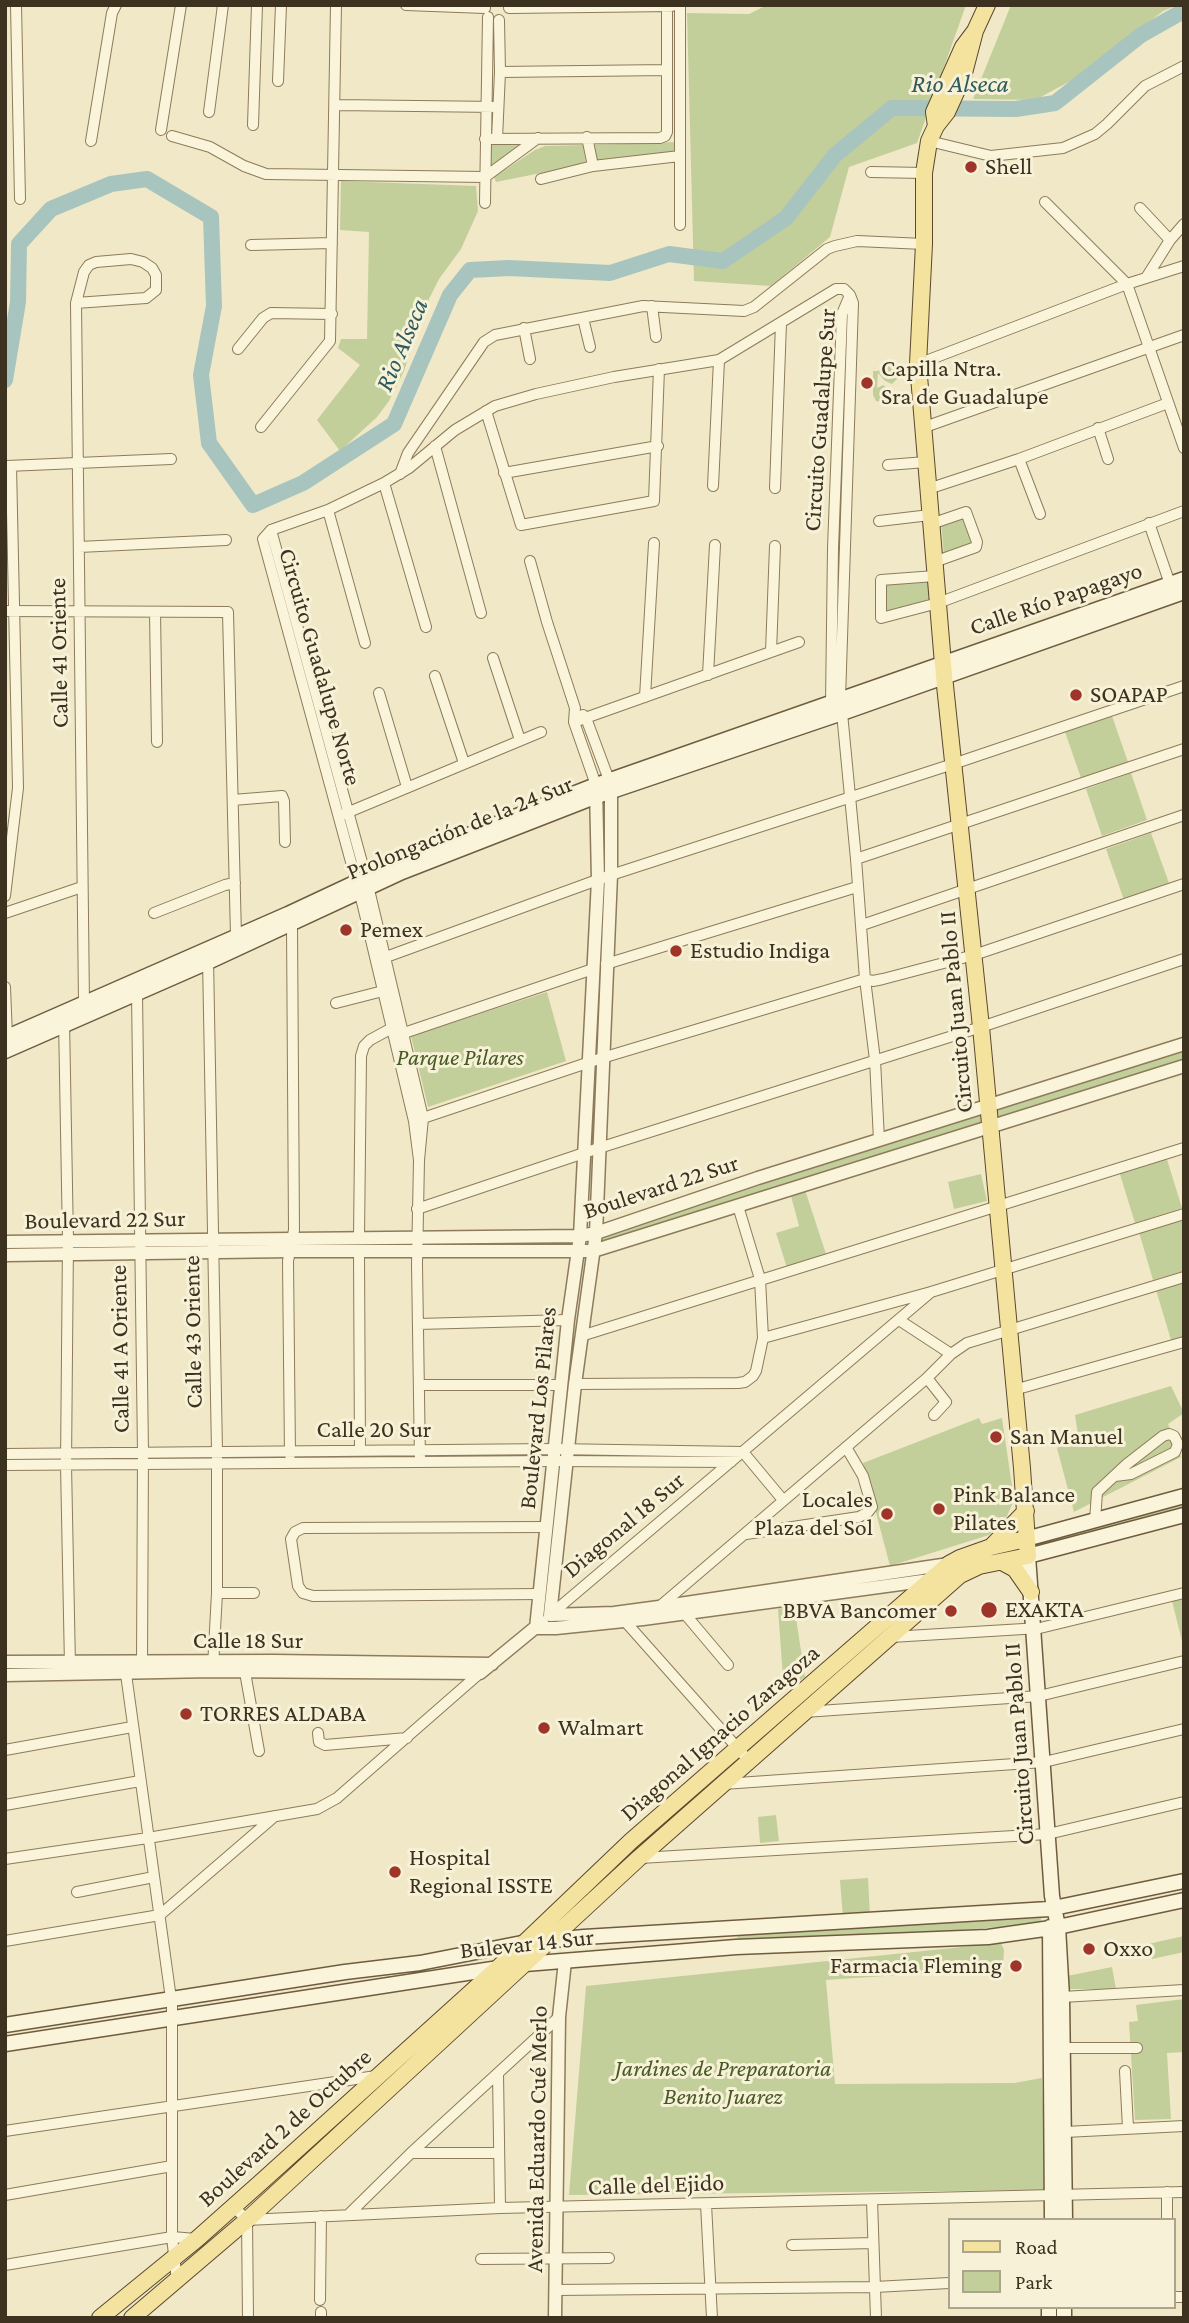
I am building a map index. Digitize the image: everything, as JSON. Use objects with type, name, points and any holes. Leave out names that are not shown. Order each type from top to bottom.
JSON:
[{"type":"main road","name":"Circuito Juan Pablo II","points":[[987,5],[937,123],[924,173],[924,244],[918,364],[943,669],[968,889],[1026,1511],[1053,1915],[1059,2196],[1064,2218]]},
{"type":"main road","name":"Calle Río Papagayo","points":[[943,669],[1177,581]]},
{"type":"main road","name":"Calle Río Papagayo","points":[[943,669],[1184,592]]},
{"type":"main road","name":"Prolongación de la 24 Sur","points":[[6,1042],[63,1018],[137,993],[208,956],[236,936],[363,885],[402,873],[603,788],[943,669]]},
{"type":"main road","name":"Prolongación de la 24 Sur","points":[[63,1018],[84,1003],[292,925],[363,885]]},
{"type":"main road","points":[[1027,1547],[1095,1521],[1184,1496]]},
{"type":"main road","points":[[991,1547],[1026,1511]]},
{"type":"main road","points":[[1027,1547],[1184,1515]]},
{"type":"main road","name":"Diagonal Ignacio Zaragoza","points":[[498,1968],[631,1840],[949,1564],[991,1547],[1027,1547]]},
{"type":"main road","name":"Diagonal Ignacio Zaragoza","points":[[525,1964],[639,1858],[965,1571],[1002,1562],[1027,1547]]},
{"type":"main road","points":[[1002,1562],[1015,1569],[1031,1592]]},
{"type":"main road","points":[[1053,1915],[1131,1892],[1184,1881]]},
{"type":"main road","points":[[1053,1915],[1184,1900]]},
{"type":"main road","name":"Circuito Juan Pablo II","points":[[1053,1915],[1062,1997],[1065,2132],[1059,2196],[1053,2218]]},
{"type":"main road","name":"Bulevar 14 Sur","points":[[5,2044],[525,1964],[736,1947],[988,1937],[1053,1915]]},
{"type":"main road","name":"Bulevar 14 Sur","points":[[5,2025],[420,1963],[522,1943],[1053,1915]]},
{"type":"main road","name":"Boulevard 2 de Octubre","points":[[132,2318],[247,2221],[525,1964]]},
{"type":"main road","name":"Boulevard 2 de Octubre","points":[[100,2318],[197,2239],[498,1968]]},
{"type":"street","points":[[16,5],[20,199]]},
{"type":"street","points":[[91,141],[112,13],[116,5]]},
{"type":"street","points":[[160,130],[181,5]]},
{"type":"street","points":[[209,112],[223,5]]},
{"type":"street","points":[[253,125],[257,5]]},
{"type":"street","points":[[278,81],[281,5]]},
{"type":"street","points":[[261,427],[326,349],[332,333],[337,5]]},
{"type":"street","points":[[406,5],[507,15],[509,7],[680,6],[680,225]]},
{"type":"street","points":[[485,139],[665,136],[667,5]]},
{"type":"street","points":[[489,13],[500,72],[497,139]]},
{"type":"street","points":[[485,203],[489,13]]},
{"type":"street","points":[[937,123],[990,156],[1063,148],[1095,134],[1145,86],[1184,66]]},
{"type":"street","points":[[500,72],[667,70]]},
{"type":"street","points":[[334,106],[497,107]]},
{"type":"street","points":[[172,136],[210,147],[244,166],[266,174],[485,177],[538,138]]},
{"type":"street","points":[[587,137],[593,166]]},
{"type":"street","points":[[541,179],[593,166],[680,156]]},
{"type":"street","points":[[871,172],[924,173]]},
{"type":"street","points":[[1045,202],[1127,284],[1184,448]]},
{"type":"street","points":[[1140,208],[1170,240]]},
{"type":"street","points":[[1146,278],[1170,240],[1184,224]]},
{"type":"street","points":[[400,474],[408,453],[484,342],[495,335],[652,306],[744,311],[754,307],[827,249],[835,246],[857,241],[924,244]]},
{"type":"street","points":[[251,245],[332,243]]},
{"type":"street","name":"Calle 41 Oriente","points":[[76,303],[151,296],[156,290],[156,275],[144,262],[131,259],[96,262],[89,265],[84,272],[76,303],[84,1003]]},
{"type":"street","points":[[918,364],[1184,265]]},
{"type":"street","name":"Circuito Guadalupe Sur","points":[[781,323],[836,289],[844,289],[850,295],[842,314],[844,578],[838,705]]},
{"type":"street","points":[[652,306],[656,337]]},
{"type":"street","points":[[238,349],[263,318],[271,313],[331,314]]},
{"type":"street","points":[[583,318],[590,347]]},
{"type":"street","points":[[366,643],[328,510],[384,484],[486,411],[505,402],[659,369],[719,360],[781,323]]},
{"type":"street","points":[[775,488],[781,323]]},
{"type":"street","points":[[524,328],[530,359]]},
{"type":"street","points":[[922,428],[1184,335]]},
{"type":"street","points":[[713,486],[719,360]]},
{"type":"street","points":[[486,411],[521,525],[654,501],[659,369]]},
{"type":"street","points":[[928,489],[1019,459],[1168,403]]},
{"type":"street","points":[[1098,428],[1108,459]]},
{"type":"street","name":"Circuito Guadalupe Sur","points":[[838,705],[832,578],[843,438]]},
{"type":"street","points":[[435,446],[481,613]]},
{"type":"street","points":[[504,473],[658,446]]},
{"type":"street","points":[[5,896],[18,788],[9,611],[8,466],[171,459]]},
{"type":"street","points":[[1019,459],[1040,514]]},
{"type":"street","points":[[888,465],[926,462]]},
{"type":"street","points":[[384,484],[426,627]]},
{"type":"street","name":"Circuito Guadalupe Norte","points":[[328,510],[271,530],[306,675],[363,885]]},
{"type":"street","points":[[879,521],[930,519],[966,512],[977,542],[976,547],[935,569],[881,580],[880,616],[883,619],[938,603],[1184,511]]},
{"type":"street","points":[[1149,523],[1177,581]]},
{"type":"street","points":[[79,547],[226,540]]},
{"type":"street","points":[[645,697],[653,543]]},
{"type":"street","points":[[708,675],[715,545]]},
{"type":"street","points":[[771,652],[775,546]]},
{"type":"street","points":[[530,561],[575,708],[574,722],[603,788]]},
{"type":"street","points":[[832,578],[844,578]]},
{"type":"street","points":[[9,611],[228,612],[236,936]]},
{"type":"street","points":[[155,612],[157,742]]},
{"type":"street","points":[[574,722],[799,642]]},
{"type":"street","points":[[493,658],[520,740]]},
{"type":"street","points":[[435,676],[464,763]]},
{"type":"street","points":[[386,957],[604,877],[1184,686]]},
{"type":"street","points":[[379,693],[407,787]]},
{"type":"street","points":[[838,705],[856,859],[864,979],[875,1060],[880,1140]]},
{"type":"street","points":[[575,708],[586,718],[603,788]]},
{"type":"street","points":[[344,814],[541,732]]},
{"type":"street","points":[[856,859],[1184,749]]},
{"type":"street","name":"Boulevard Los Pilares","points":[[551,1615],[575,1384],[596,1233],[606,964],[603,788]]},
{"type":"street","points":[[233,800],[282,796],[285,842]]},
{"type":"street","points":[[862,925],[1184,815]]},
{"type":"street","name":"Boulevard Los Pilares","points":[[536,1628],[568,1320],[580,1236],[593,968],[604,877]]},
{"type":"street","points":[[154,913],[235,883]]},
{"type":"street","points":[[418,1119],[602,1058],[864,979],[883,979],[974,955],[1184,884]]},
{"type":"street","points":[[363,885],[386,957],[404,1033],[418,1119],[420,1456]]},
{"type":"street","points":[[363,885],[383,990],[418,1119]]},
{"type":"street","points":[[5,913],[82,887]]},
{"type":"street","points":[[606,964],[858,887]]},
{"type":"street","points":[[290,1463],[288,1261],[291,1245],[292,925]]},
{"type":"street","name":"Calle 43 Oriente","points":[[208,956],[217,1452],[217,1592],[213,1667]]},
{"type":"street","points":[[417,1209],[599,1148],[981,1027],[1184,958]]},
{"type":"street","points":[[404,1033],[593,968]]},
{"type":"street","points":[[5,987],[6,1042]]},
{"type":"street","points":[[336,1003],[383,990]]},
{"type":"street","name":"Calle 41 A Oriente","points":[[137,993],[142,1663]]},
{"type":"street","points":[[63,1018],[68,1248],[66,1460],[70,1668]]},
{"type":"street","points":[[360,1451],[361,1056],[364,1046],[370,1040],[392,1028]]},
{"type":"street","name":"Boulevard 22 Sur","points":[[417,1245],[596,1233],[1184,1044]]},
{"type":"street","name":"Boulevard 22 Sur","points":[[5,1255],[68,1248],[291,1245],[417,1245],[593,1251],[1184,1066]]},
{"type":"street","points":[[582,1336],[1184,1147]]},
{"type":"street","points":[[575,1384],[738,1383],[749,1379],[756,1371],[763,1338],[760,1279],[737,1206]]},
{"type":"street","name":"Diagonal 18 Sur","points":[[5,1859],[148,1838],[317,1809],[328,1804],[931,1292],[1184,1214]]},
{"type":"street","name":"Boulevard 22 Sur","points":[[5,1242],[68,1248]]},
{"type":"street","points":[[659,1607],[967,1343],[1184,1278]]},
{"type":"street","points":[[763,1338],[931,1292]]},
{"type":"street","points":[[418,1324],[568,1320]]},
{"type":"street","points":[[899,1320],[951,1354]]},
{"type":"street","points":[[1014,1390],[1184,1342]]},
{"type":"street","points":[[927,1378],[946,1402],[934,1415]]},
{"type":"street","points":[[419,1385],[562,1385]]},
{"type":"street","points":[[1095,1521],[1096,1495],[1115,1476],[1127,1464],[1164,1436],[1174,1436],[1178,1444],[1175,1452],[1131,1474],[1115,1476]]},
{"type":"street","points":[[745,1534],[859,1517],[868,1512],[872,1507],[863,1476],[846,1447]]},
{"type":"street","name":"Calle 20 Sur","points":[[5,1465],[217,1452],[360,1451],[420,1456]]},
{"type":"street","points":[[743,1452],[783,1500]]},
{"type":"street","name":"Calle 20 Sur","points":[[142,1458],[216,1464],[420,1456],[743,1452]]},
{"type":"street","name":"Calle 20 Sur","points":[[5,1454],[66,1460]]},
{"type":"street","name":"Calle 20 Sur","points":[[568,1455],[731,1462]]},
{"type":"street","points":[[540,1594],[313,1596],[303,1593],[298,1586],[291,1539],[295,1532],[303,1528],[547,1527]]},
{"type":"street","points":[[536,1628],[556,1628],[659,1607],[949,1564]]},
{"type":"street","points":[[551,1615],[620,1617],[685,1614],[930,1580]]},
{"type":"street","points":[[217,1592],[254,1594]]},
{"type":"street","points":[[888,1637],[1034,1628],[1184,1592]]},
{"type":"street","points":[[685,1614],[728,1665]]},
{"type":"street","points":[[620,1617],[749,1760]]},
{"type":"street","points":[[803,1713],[1039,1696],[1184,1661]]},
{"type":"street","name":"Calle 18 Sur","points":[[5,1662],[126,1674],[213,1667],[492,1664]]},
{"type":"street","name":"Calle 18 Sur","points":[[5,1675],[142,1663],[213,1667],[245,1672],[273,1666],[480,1674]]},
{"type":"street","points":[[245,1672],[259,1751]]},
{"type":"street","points":[[126,1674],[171,1999],[172,2237],[177,2281]]},
{"type":"street","points":[[5,1750],[132,1727]]},
{"type":"street","points":[[723,1784],[1044,1762],[1184,1729]]},
{"type":"street","points":[[318,1733],[319,1742],[325,1745],[407,1738]]},
{"type":"street","points":[[5,1805],[140,1781]]},
{"type":"street","points":[[639,1858],[1048,1834],[1184,1802]]},
{"type":"street","points":[[5,1941],[160,1915],[275,1815]]},
{"type":"street","points":[[77,1892],[154,1878]]},
{"type":"street","name":"Avenida Eduardo Cué Merlo","points":[[555,2318],[559,2017],[565,1961]]},
{"type":"street","points":[[1062,1997],[1184,1990]]},
{"type":"street","points":[[349,2214],[559,2017]]},
{"type":"street","points":[[1064,2048],[1137,2048]]},
{"type":"street","points":[[1125,2071],[1128,2128]]},
{"type":"street","points":[[498,2073],[500,2208]]},
{"type":"street","points":[[5,2131],[376,2076]]},
{"type":"street","points":[[1065,2132],[1184,2126]]},
{"type":"street","points":[[411,2153],[499,2153]]},
{"type":"street","points":[[5,2195],[172,2166]]},
{"type":"street","points":[[1167,2192],[1167,2218]]},
{"type":"street","name":"Calle del Ejido","points":[[247,2221],[500,2208],[1184,2192]]},
{"type":"street","points":[[872,2200],[876,2318]]},
{"type":"street","points":[[706,2204],[712,2318]]},
{"type":"street","points":[[233,2206],[247,2221],[247,2318]]},
{"type":"street","points":[[320,2300],[321,2216]]},
{"type":"street","points":[[5,2265],[172,2237],[197,2239]]},
{"type":"street","points":[[792,2245],[873,2243]]},
{"type":"street","points":[[481,2259],[609,2258]]},
{"type":"street","points":[[555,2290],[875,2287],[948,2283]]},
{"type":"green space","points":[[767,5],[966,5],[917,143],[849,167],[830,237],[771,286],[694,281],[687,13],[749,14]]},
{"type":"green space","points":[[1011,5],[1178,5],[1163,11],[1078,77],[1035,100],[973,99]]},
{"type":"green space","points":[[525,142],[490,167],[490,143]]},
{"type":"green space","points":[[676,142],[676,151],[596,161],[595,145]]},
{"type":"green space","points":[[583,145],[586,164],[496,182],[494,177],[545,146]]},
{"type":"green space","points":[[341,181],[476,186],[478,211],[461,249],[439,279],[424,309],[404,371],[389,401],[377,417],[340,451],[317,420],[360,365],[338,348],[341,339],[367,339],[369,232],[340,230]]},
{"type":"green space","points":[[885,362],[894,363],[899,377],[892,384],[878,373],[877,388],[883,385],[892,392],[893,398],[882,402],[876,401],[873,395],[873,371],[878,371]]},
{"type":"green space","points":[[966,513],[977,545],[944,556],[941,522]]},
{"type":"green space","points":[[933,578],[935,597],[882,616],[883,582]]},
{"type":"green space","points":[[1112,716],[1128,762],[1081,778],[1065,732]]},
{"type":"green space","points":[[1131,773],[1147,820],[1102,836],[1086,789]]},
{"type":"green space","points":[[1151,833],[1169,883],[1124,900],[1106,849]]},
{"type":"green space","name":"Parque Pilares","points":[[547,992],[566,1061],[428,1107],[411,1036]]},
{"type":"green space","points":[[1184,1044],[1184,1066],[995,1126],[993,1106]]},
{"type":"green space","points":[[984,1114],[984,1124],[597,1247],[600,1234]]},
{"type":"green space","points":[[1166,1156],[1182,1208],[1135,1223],[1119,1171]]},
{"type":"green space","points":[[981,1174],[987,1201],[954,1209],[948,1182]]},
{"type":"green space","points":[[805,1190],[826,1254],[787,1268],[776,1233],[799,1226],[791,1196]]},
{"type":"green space","points":[[1184,1219],[1184,1271],[1153,1280],[1139,1232]]},
{"type":"green space","points":[[1184,1282],[1184,1337],[1171,1340],[1156,1290]]},
{"type":"green space","points":[[1171,1386],[1184,1413],[1168,1424],[1181,1457],[1074,1512],[1057,1448],[1078,1435],[1075,1415]]},
{"type":"green space","points":[[979,1418],[982,1424],[1002,1418],[1014,1500],[1007,1516],[989,1535],[890,1566],[863,1463]]},
{"type":"green space","points":[[1184,1496],[1184,1515],[1039,1553],[1037,1537]]},
{"type":"green space","points":[[1184,1598],[1184,1649],[1172,1601]]},
{"type":"green space","points":[[794,1605],[805,1677],[784,1691],[778,1609]]},
{"type":"green space","points":[[776,1815],[779,1841],[760,1843],[758,1817]]},
{"type":"green space","points":[[868,1878],[870,1916],[843,1918],[840,1880]]},
{"type":"green space","points":[[1041,1918],[1041,1924],[738,1946],[737,1931]]},
{"type":"green space","points":[[1184,1936],[1184,1952],[1152,1959],[1148,1944]]},
{"type":"green space","name":"Jardines de Preparatoria Benito Juarez","points":[[1001,1943],[1004,1950],[1003,1968],[826,1980],[835,2084],[1014,2083],[1042,2078],[1046,2190],[569,2195],[586,1986]]},
{"type":"green space","points":[[1112,1967],[1116,1989],[1069,1989],[1067,1976]]},
{"type":"green space","points":[[1184,1999],[1184,2052],[1167,2053],[1171,2119],[1135,2120],[1129,2022],[1138,2021],[1136,2005]]},
{"type":"waterway","name":"Rio Alseca","points":[[5,380],[18,302],[19,244],[51,209],[111,184],[147,179],[211,217],[214,306],[201,375],[209,443],[253,505],[303,483],[394,424],[450,295],[470,270],[509,268],[610,273],[669,254],[723,261],[786,218],[835,155],[892,108],[1016,109],[1055,103],[1141,35],[1184,13]]},
{"type":"place","name":"Shell","points":[[971,167]]},
{"type":"place","name":"Capilla Ntra. Sra de Guadalupe","points":[[867,383]]},
{"type":"place","name":"SOAPAP","points":[[1076,695]]},
{"type":"place","name":"Pemex","points":[[346,930]]},
{"type":"place","name":"Estudio Indiga","points":[[676,951]]},
{"type":"place","name":"San Manuel","points":[[996,1437]]},
{"type":"place","name":"Pink Balance Pilates","points":[[939,1509]]},
{"type":"place","name":"Locales Plaza del Sol","points":[[887,1514]]},
{"type":"place","name":"EXAKTA","points":[[989,1610]]},
{"type":"place","name":"BBVA Bancomer","points":[[951,1611]]},
{"type":"place","name":"TORRES ALDABA","points":[[186,1714]]},
{"type":"place","name":"Walmart","points":[[544,1728]]},
{"type":"place","name":"Hospital Regional ISSTE","points":[[395,1872]]},
{"type":"place","name":"Oxxo","points":[[1089,1949]]},
{"type":"place","name":"Farmacia Fleming","points":[[1016,1966]]}]
